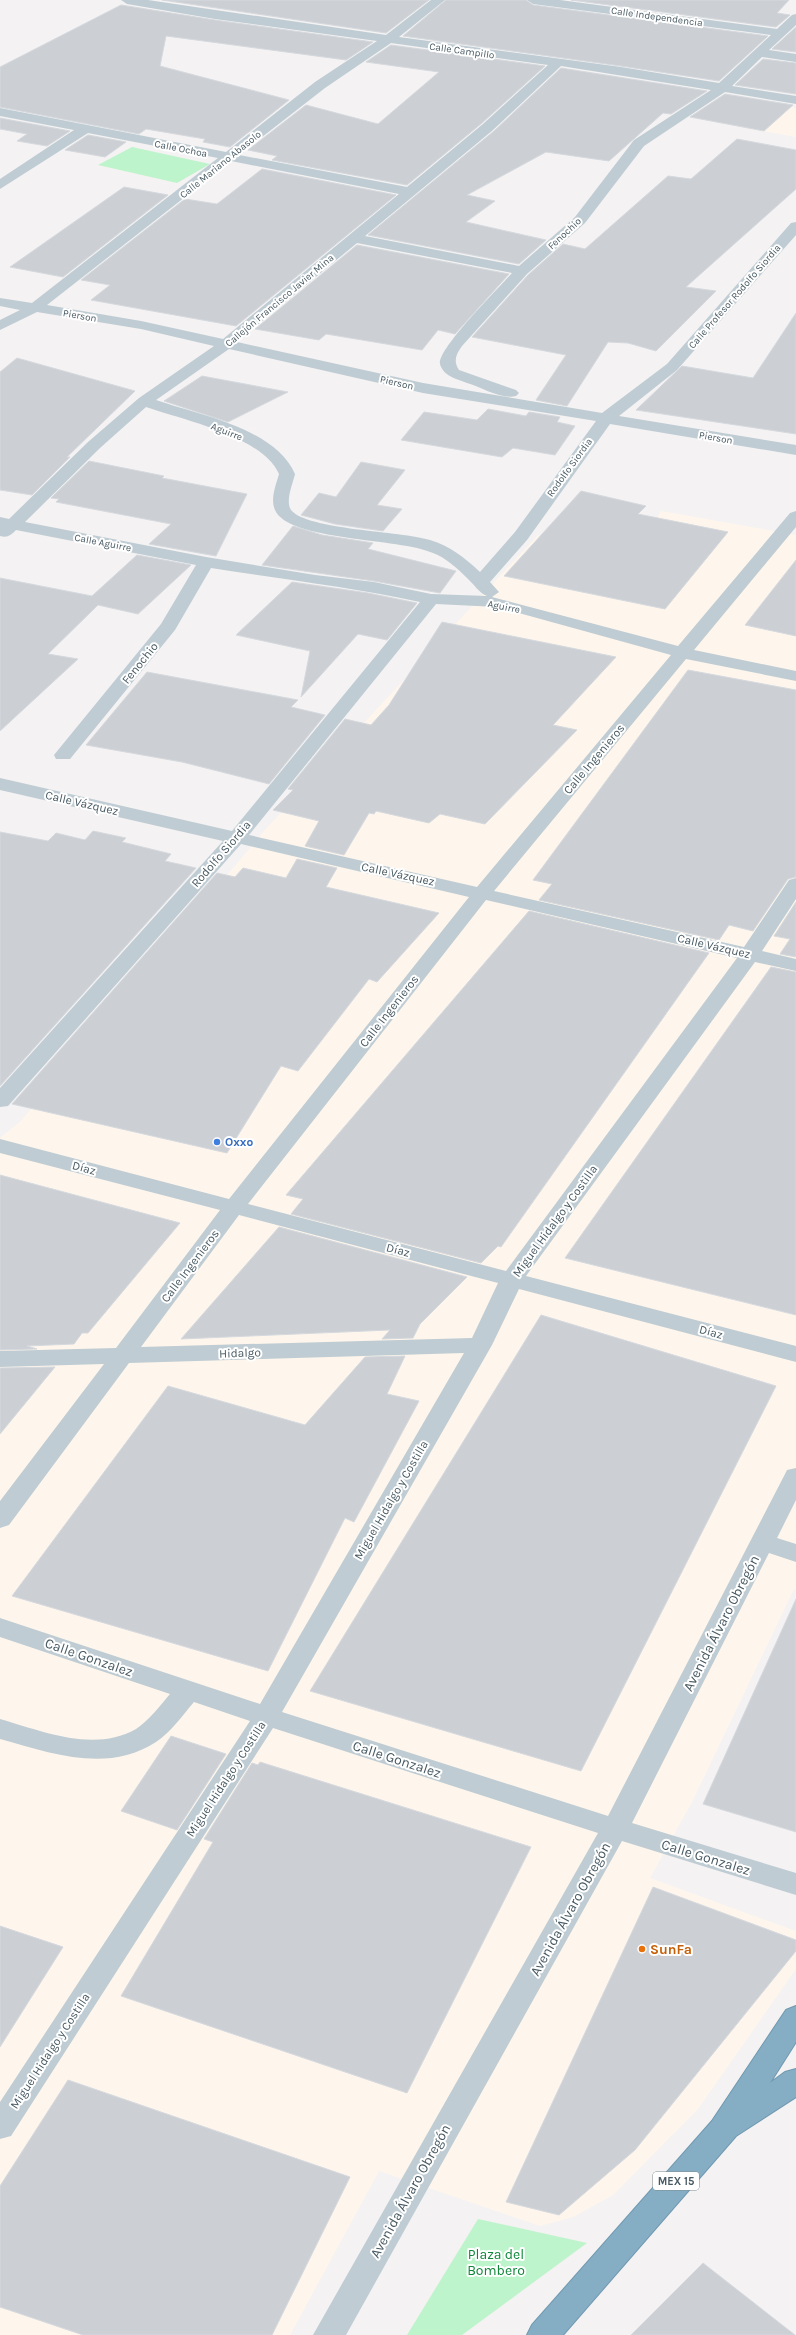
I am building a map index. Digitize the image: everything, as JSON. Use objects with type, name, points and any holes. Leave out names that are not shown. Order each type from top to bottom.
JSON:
[{"type":"highway","name":"MEX 15","points":[[543,2335],[723,2130],[796,2018]]},
{"type":"highway","points":[[723,2130],[796,2081]]},
{"type":"street","name":"Calle Campillo","points":[[127,0],[215,15],[387,40],[558,62],[796,100]]},
{"type":"street","name":"Calle Mariano Abasolo","points":[[0,326],[36,307],[229,158],[320,85],[387,40],[438,0]]},
{"type":"street","name":"Calle Independencia","points":[[533,0],[781,33]]},
{"type":"street","points":[[215,15],[232,4]]},
{"type":"street","name":"Fenochio","points":[[553,411],[510,392],[454,373],[448,364],[449,354],[461,338],[522,271],[580,220],[638,143],[722,88],[796,18]]},
{"type":"street","points":[[760,52],[796,58]]},
{"type":"street","name":"Callejón Francisco Javier Mina","points":[[0,536],[6,523],[144,401],[226,344],[488,127],[558,62]]},
{"type":"street","name":"Calle Ochoa","points":[[0,112],[229,158],[410,192]]},
{"type":"street","points":[[0,185],[85,128]]},
{"type":"street","name":"Calle Profesor Rodolfo Siordia","points":[[672,367],[796,226]]},
{"type":"street","points":[[354,238],[522,271]]},
{"type":"street","name":"Pierson","points":[[0,302],[141,325],[423,388],[553,411],[606,418],[796,450]]},
{"type":"street","name":"Rodolfo Siordia","points":[[481,582],[521,536],[606,418],[672,367]]},
{"type":"street","name":"Aguirre","points":[[144,401],[225,430],[269,450],[282,462],[287,474],[281,498],[283,511],[289,517],[300,522],[338,531],[428,544],[445,553],[481,582],[498,602]]},
{"type":"street","name":"Calle Ingenieros","points":[[0,1519],[234,1208],[482,893],[796,516]]},
{"type":"street","name":"Calle Aguirre","points":[[6,523],[206,562]]},
{"type":"street","name":"Fenochio","points":[[63,755],[169,626],[206,562]]},
{"type":"street","name":"Aguirre","points":[[206,562],[315,580],[374,587],[431,599],[498,602],[682,653],[796,676]]},
{"type":"street","name":"Rodolfo Siordia","points":[[0,1101],[235,839],[431,599]]},
{"type":"street","name":"Calle Vázquez","points":[[0,784],[235,839],[482,893],[796,965]]},
{"type":"street","name":"Miguel Hidalgo y Costilla","points":[[0,2127],[266,1717],[480,1345],[512,1279],[750,954],[796,884]]},
{"type":"street","name":"Díaz","points":[[0,1146],[796,1354]]},
{"type":"street","name":"Hidalgo","points":[[0,1359],[122,1357],[480,1345]]},
{"type":"street","name":"Avenida Álvaro Obregón","points":[[329,2335],[615,1829],[796,1476]]},
{"type":"street","points":[[762,1542],[796,1552]]},
{"type":"street","name":"Calle Gonzalez","points":[[0,1627],[266,1717],[615,1829],[796,1884]]},
{"type":"street","points":[[0,1729],[82,1750],[102,1751],[121,1747],[146,1735],[189,1691]]},
{"type":"shaded area","points":[[743,100],[796,108],[796,137],[720,123]]},
{"type":"shaded area","points":[[661,511],[796,535],[796,1590],[794,1589],[693,1800],[650,1878],[796,1931],[796,1969],[698,2109],[613,2195],[573,2217],[540,2226],[379,2171],[290,2335],[0,2335],[0,1138],[20,1122],[265,830],[538,535],[635,556]]},
{"type":"green space","points":[[132,147],[210,164],[177,183],[98,165]]},
{"type":"green space","name":"Plaza del Bombero","points":[[478,2219],[587,2243],[462,2335],[407,2335]]},
{"type":"building","points":[[162,0],[429,0],[386,33]]},
{"type":"building","points":[[446,0],[526,0],[533,5],[768,36],[719,81],[403,36]]},
{"type":"building","points":[[571,0],[789,0],[777,13],[790,15],[776,27]]},
{"type":"building","points":[[121,5],[373,42],[346,60],[166,36],[160,66],[289,100],[230,147],[203,142],[205,139],[146,129],[139,134],[0,107],[0,67]]},
{"type":"building","points":[[796,27],[796,52],[772,49]]},
{"type":"building","points":[[391,45],[545,66],[482,123],[407,185],[272,160],[277,156],[248,150],[306,105],[378,124],[439,72],[366,62]]},
{"type":"building","points":[[763,59],[796,63],[796,94],[735,85]]},
{"type":"building","points":[[561,68],[707,91],[671,114],[663,113],[609,161],[546,152],[467,195],[495,201],[466,222],[546,240],[519,264],[368,235],[494,131]]},
{"type":"building","points":[[725,94],[793,105],[764,131],[690,117]]},
{"type":"building","points":[[0,118],[70,131],[47,146],[17,141],[27,134],[0,129]]},
{"type":"building","points":[[88,135],[126,142],[105,157],[65,150]]},
{"type":"building","points":[[737,139],[796,150],[796,189],[686,287],[716,291],[656,351],[628,343],[608,342],[567,406],[536,400],[566,355],[472,337],[528,275],[563,244],[585,249],[668,176],[691,179]]},
{"type":"building","points":[[262,169],[396,195],[236,326],[91,300],[110,285],[81,280],[185,199],[217,204]]},
{"type":"building","points":[[124,187],[168,195],[63,277],[10,267]]},
{"type":"building","points":[[357,245],[509,274],[455,334],[438,330],[422,350],[326,334],[319,340],[255,329]]},
{"type":"building","points":[[796,313],[796,434],[636,410],[682,366],[753,378]]},
{"type":"building","points":[[17,358],[135,391],[67,457],[70,457],[32,495],[0,490],[0,372]]},
{"type":"building","points":[[202,376],[288,392],[228,422],[164,401]]},
{"type":"building","points":[[488,409],[526,416],[529,412],[560,417],[557,422],[575,426],[555,455],[513,448],[502,457],[401,440],[424,412],[477,420]]},
{"type":"building","points":[[89,461],[164,476],[162,478],[247,494],[216,556],[149,544],[171,524],[56,502],[59,499],[51,498]]},
{"type":"building","points":[[361,462],[405,470],[377,505],[402,509],[383,531],[335,524],[301,515],[319,493],[336,497]]},
{"type":"building","points":[[581,491],[646,506],[638,514],[728,532],[665,609],[504,576]]},
{"type":"building","points":[[293,526],[322,535],[373,543],[368,549],[456,571],[440,593],[374,581],[262,565]]},
{"type":"building","points":[[137,555],[191,565],[138,614],[98,605],[48,654],[78,659],[0,731],[0,578],[92,596]]},
{"type":"building","points":[[796,560],[796,636],[745,625]]},
{"type":"building","points":[[292,582],[368,593],[417,603],[387,640],[358,634],[301,697],[310,651],[236,635]]},
{"type":"building","points":[[442,622],[616,657],[553,725],[577,730],[485,824],[440,814],[429,823],[376,811],[374,814],[369,813],[344,855],[305,846],[319,821],[273,810],[293,790],[288,789],[345,719],[371,725],[389,705]]},
{"type":"building","points":[[688,670],[796,690],[796,877],[788,879],[753,931],[729,925],[719,940],[539,900],[552,884],[533,880]]},
{"type":"building","points":[[147,672],[298,700],[291,707],[325,715],[269,784],[182,762],[86,745]]},
{"type":"building","points":[[93,831],[126,838],[122,842],[171,854],[165,861],[196,868],[0,1086],[0,832],[48,841],[56,833],[85,840]]},
{"type":"building","points":[[297,859],[337,868],[326,887],[439,913],[377,982],[369,979],[298,1071],[281,1066],[227,1153],[12,1104],[217,873],[235,877],[243,868],[286,878]]},
{"type":"building","points":[[796,902],[796,957],[780,954],[790,939],[774,936]]},
{"type":"building","points":[[529,911],[709,953],[501,1247],[498,1246],[481,1263],[291,1214],[303,1199],[286,1195]]},
{"type":"building","points":[[771,967],[796,972],[796,1315],[565,1258]]},
{"type":"building","points":[[0,1175],[180,1223],[88,1333],[82,1333],[74,1344],[27,1346],[37,1349],[0,1350]]},
{"type":"building","points":[[279,1227],[467,1277],[420,1324],[413,1338],[382,1339],[390,1330],[181,1339]]},
{"type":"building","points":[[541,1315],[776,1386],[581,1771],[310,1691]]},
{"type":"building","points":[[405,1356],[387,1394],[419,1401],[354,1522],[345,1518],[268,1671],[12,1596],[168,1386],[305,1425],[365,1357]]},
{"type":"building","points":[[55,1367],[0,1434],[0,1368]]},
{"type":"building","points":[[796,1599],[796,1832],[703,1804]]},
{"type":"building","points":[[171,1736],[226,1754],[177,1830],[121,1811]]},
{"type":"building","points":[[260,1762],[531,1847],[407,2093],[121,1996],[213,1842],[204,1839],[252,1763],[258,1765]]},
{"type":"building","points":[[653,1887],[796,1940],[796,1951],[635,2150],[559,2215],[506,2202]]},
{"type":"building","points":[[0,1926],[63,1947],[0,2047]]},
{"type":"building","points":[[68,2080],[350,2177],[272,2335],[83,2335],[0,2307],[0,2186]]},
{"type":"building","points":[[703,2263],[795,2335],[631,2335]]},
{"type":"place","name":"Oxxo","points":[[217,1142]]},
{"type":"place","name":"SunFa","points":[[642,1949]]}]
